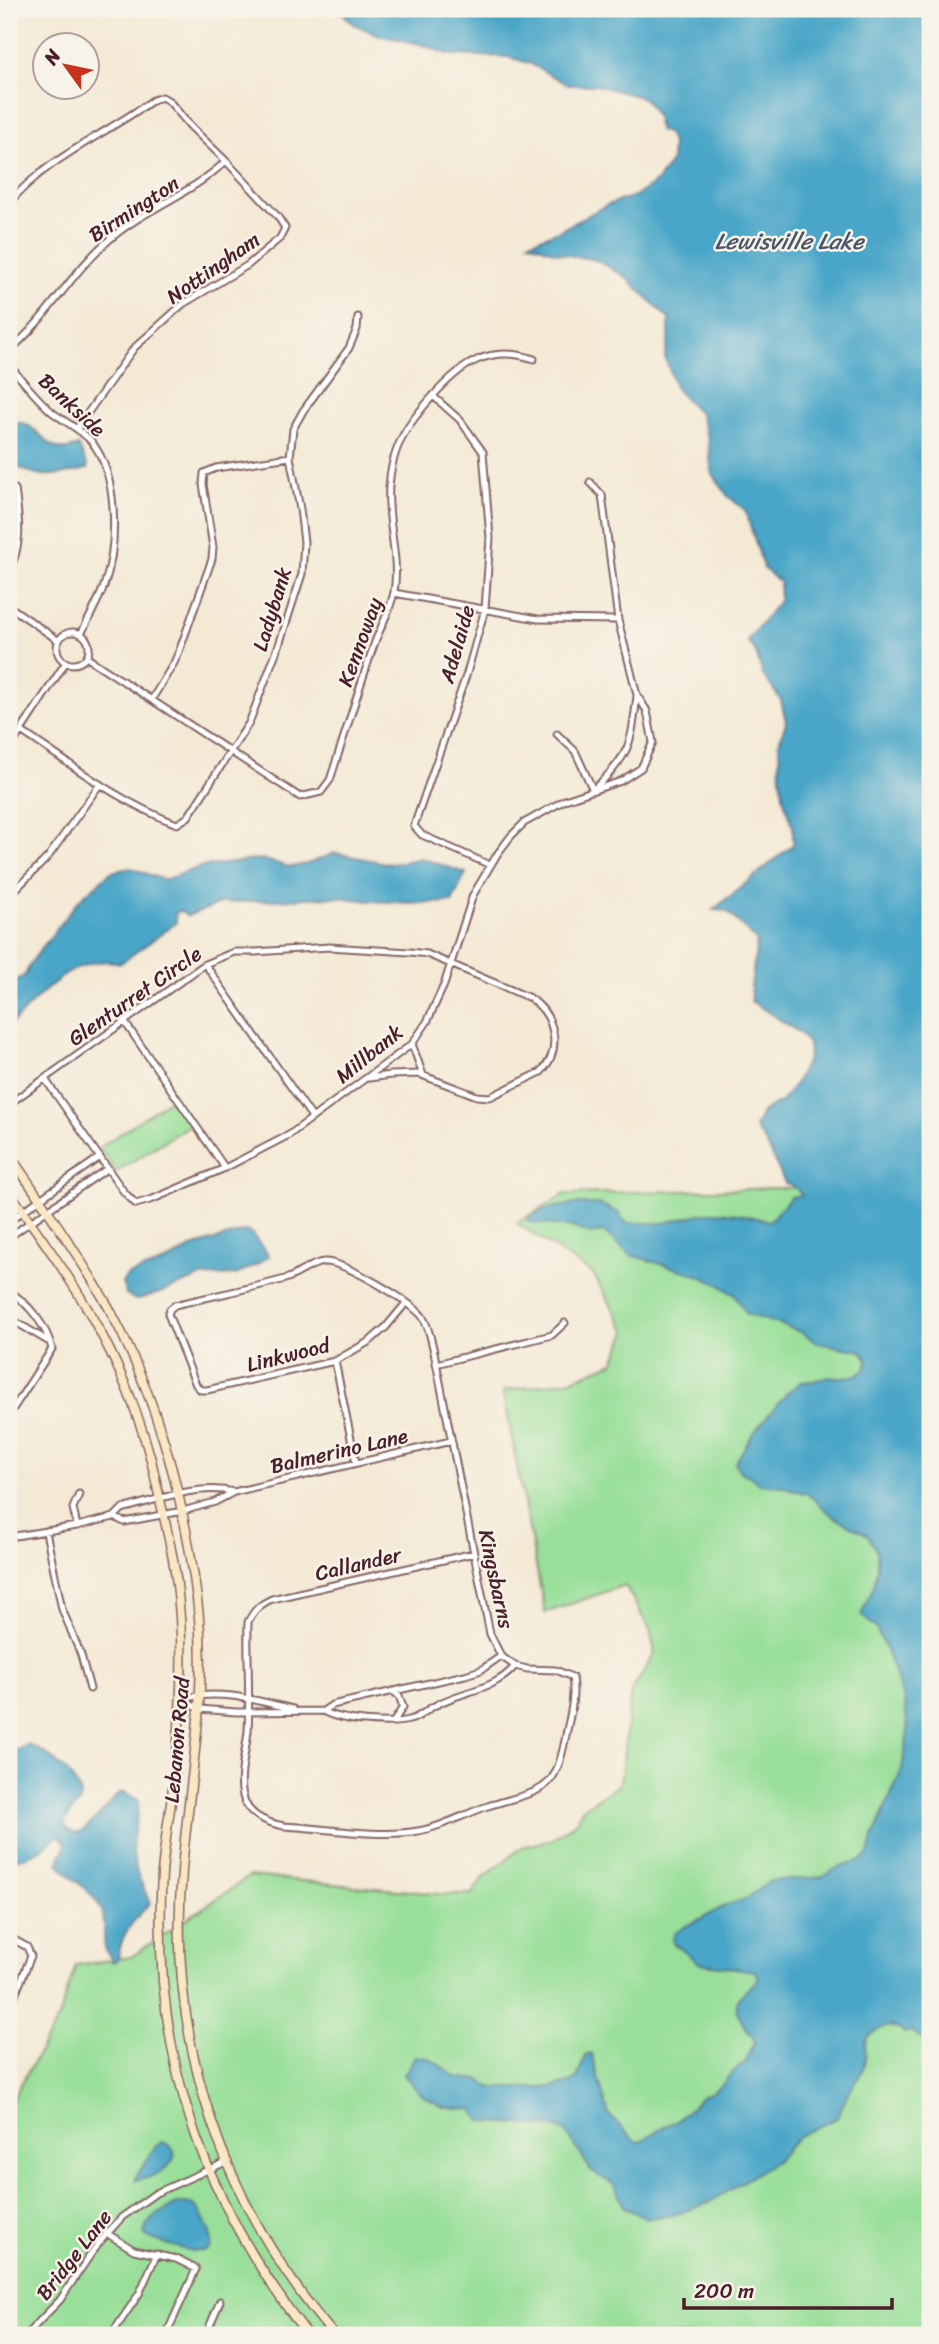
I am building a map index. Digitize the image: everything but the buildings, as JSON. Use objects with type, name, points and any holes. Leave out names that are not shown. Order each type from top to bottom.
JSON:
[{"type":"main road","name":"Lebanon Road","points":[[9,1154],[91,1278],[129,1349],[164,1440],[183,1511],[197,1600],[201,1694],[180,1891],[181,1965],[194,2058],[226,2162],[241,2195],[274,2255],[334,2335]]},
{"type":"main road","name":"Lebanon Road","points":[[9,1191],[94,1319],[118,1367],[151,1460],[179,1603],[183,1678],[176,1765],[162,1870],[160,1933],[166,2016],[181,2091],[221,2199],[246,2247],[308,2335]]},
{"type":"main road","points":[[297,2320],[312,2309]]},
{"type":"street","points":[[9,203],[17,193],[52,165],[153,100],[162,97],[169,101],[226,161]]},
{"type":"street","name":"Nottingham","points":[[76,429],[134,348],[183,304],[256,259],[280,238],[285,228],[278,216],[226,161]]},
{"type":"street","name":"Birmington","points":[[9,351],[41,320],[73,275],[112,237],[154,209],[195,187],[226,161]]},
{"type":"street","name":"Ladybank","points":[[100,784],[177,824],[188,817],[249,723],[302,574],[304,542],[290,457],[293,429],[349,348],[357,329],[358,317]]},
{"type":"street","name":"Kennoway","points":[[231,751],[300,796],[321,792],[332,772],[394,593],[395,548],[389,488],[392,463],[399,442],[410,422],[450,376],[481,358],[509,354],[534,359]]},
{"type":"street","name":"Bankside","points":[[9,365],[43,404],[92,443],[108,475],[114,530],[112,553],[100,597],[81,634]]},
{"type":"street","name":"Adelaide","points":[[433,396],[460,420],[483,452],[490,538],[485,609],[467,673],[414,826],[422,835],[490,865]]},
{"type":"street","points":[[152,699],[180,649],[212,558],[213,547],[203,484],[205,473],[216,468],[290,457]]},
{"type":"street","name":"Millbank","points":[[108,1168],[124,1192],[136,1204],[153,1199],[225,1168],[289,1135],[412,1044],[430,1014],[452,964],[473,895],[511,836],[524,823],[565,800],[621,781],[640,768],[653,742],[647,711],[637,695],[618,620],[603,495],[590,482]]},
{"type":"street","points":[[9,572],[19,540],[20,527],[15,489]]},
{"type":"street","points":[[394,593],[538,619],[618,620]]},
{"type":"street","points":[[9,606],[59,641]]},
{"type":"street","points":[[69,633],[81,634],[89,644],[86,657],[77,663],[66,662],[58,653],[59,641],[69,633]]},
{"type":"street","points":[[86,657],[231,751]]},
{"type":"street","points":[[9,749],[66,662]]},
{"type":"street","name":"Millbank","points":[[593,790],[612,773],[627,753],[632,738],[637,695]]},
{"type":"street","points":[[9,896],[48,857],[100,784],[20,731]]},
{"type":"street","points":[[557,734],[575,751],[593,790]]},
{"type":"street","name":"Glenturret Circle","points":[[9,1104],[205,964],[234,952],[255,953],[329,947],[427,954],[530,998],[542,1007],[554,1031],[553,1051],[546,1067],[490,1097],[477,1096],[424,1075],[391,1075],[364,1080]]},
{"type":"street","points":[[205,964],[313,1118]]},
{"type":"street","points":[[124,1021],[225,1168]]},
{"type":"street","points":[[412,1044],[424,1075]]},
{"type":"street","points":[[9,1237],[108,1168],[45,1079]]},
{"type":"street","points":[[9,1221],[100,1157]]},
{"type":"street","name":"Kingsbarns","points":[[199,1389],[169,1317],[169,1310],[175,1305],[287,1279],[318,1263],[332,1262],[342,1265],[416,1310],[425,1321],[436,1364],[490,1634],[501,1656],[515,1666],[556,1670],[572,1677],[575,1692],[561,1763],[547,1785],[532,1794],[485,1807],[416,1832],[388,1833],[284,1826],[270,1823],[248,1809],[243,1797],[242,1782],[248,1730],[247,1713]]},
{"type":"street","points":[[9,1291],[19,1297],[34,1314],[50,1342],[51,1351],[9,1415]]},
{"type":"street","name":"Linkwood","points":[[199,1389],[209,1390],[335,1361],[370,1341],[406,1303]]},
{"type":"street","points":[[9,1318],[50,1342]]},
{"type":"street","points":[[436,1364],[552,1335],[565,1323]]},
{"type":"street","points":[[335,1361],[356,1463]]},
{"type":"street","name":"Balmerino Lane","points":[[234,1492],[212,1489],[179,1495],[122,1508],[114,1517],[124,1522],[183,1511],[215,1502],[234,1492],[451,1441]]},
{"type":"street","points":[[77,1526],[73,1508],[79,1494]]},
{"type":"street","points":[[9,1536],[46,1532],[114,1517]]},
{"type":"street","points":[[46,1532],[60,1601],[90,1689]]},
{"type":"street","name":"Callander","points":[[249,1697],[248,1622],[261,1604],[272,1599],[474,1553]]},
{"type":"street","points":[[323,1711],[332,1705],[481,1670],[501,1656]]},
{"type":"street","points":[[181,1699],[200,1710],[247,1713],[323,1711],[332,1716],[410,1720],[435,1705],[502,1680],[515,1666]]},
{"type":"street","points":[[460,1676],[465,1692]]},
{"type":"street","points":[[393,1691],[399,1696],[404,1707],[394,1721]]},
{"type":"street","points":[[181,1699],[201,1694],[249,1697],[300,1711]]},
{"type":"street","points":[[229,1712],[230,1696]]},
{"type":"street","points":[[247,1713],[249,1697]]},
{"type":"street","points":[[9,1937],[31,1950],[30,1962],[9,2010]]},
{"type":"street","name":"Bridge Lane","points":[[26,2335],[60,2300],[106,2233],[130,2210],[156,2193],[226,2162]]},
{"type":"street","points":[[106,2233],[134,2249],[176,2259],[196,2269],[166,2335]]},
{"type":"street","points":[[111,2335],[139,2294],[157,2254]]},
{"type":"street","points":[[206,2335],[220,2301]]},
{"type":"green space","points":[[172,1098],[191,1124],[116,1172],[99,1148]]},
{"type":"green space","points":[[891,1185],[930,1220],[930,2335],[9,2335],[9,2105],[58,2019],[76,1965],[131,1957],[250,1876],[439,1894],[472,1894],[483,1878],[522,1847],[551,1840],[576,1822],[582,1809],[620,1784],[631,1692],[655,1653],[650,1630],[625,1585],[545,1613],[503,1391],[571,1380],[614,1362],[627,1332],[593,1274],[517,1223],[565,1194]]},
{"type":"water","name":"Lewisville Lake","points":[[339,9],[930,9],[930,2043],[910,2031],[905,2033],[895,2027],[882,2028],[868,2036],[863,2070],[847,2095],[837,2118],[799,2136],[776,2161],[708,2203],[674,2215],[648,2218],[624,2208],[615,2185],[592,2172],[566,2132],[555,2127],[481,2121],[472,2109],[443,2107],[420,2094],[404,2075],[415,2056],[429,2058],[456,2077],[480,2080],[493,2088],[545,2088],[570,2083],[577,2078],[585,2056],[591,2054],[609,2115],[635,2141],[639,2142],[676,2122],[702,2096],[711,2093],[745,2063],[755,2042],[738,2014],[737,2003],[759,1977],[755,1971],[699,1963],[673,1943],[674,1934],[729,1904],[746,1899],[770,1881],[823,1877],[840,1866],[862,1860],[869,1854],[873,1837],[902,1769],[908,1731],[904,1699],[876,1628],[861,1615],[874,1586],[877,1567],[877,1552],[868,1535],[834,1517],[808,1494],[781,1486],[759,1484],[740,1472],[735,1463],[754,1432],[788,1392],[801,1382],[829,1376],[841,1378],[856,1375],[865,1370],[868,1360],[862,1351],[817,1343],[803,1333],[747,1314],[735,1295],[716,1283],[693,1273],[630,1255],[607,1234],[591,1234],[572,1227],[528,1222],[529,1218],[545,1209],[576,1204],[599,1204],[619,1213],[628,1223],[664,1223],[717,1212],[770,1221],[791,1197],[802,1195],[793,1186],[785,1183],[768,1147],[755,1128],[763,1111],[782,1101],[796,1082],[809,1057],[808,1044],[800,1033],[751,1001],[757,941],[727,911],[713,910],[793,845],[793,827],[780,777],[779,743],[786,722],[781,700],[763,675],[755,650],[747,641],[779,601],[780,582],[764,569],[745,510],[728,496],[712,473],[708,439],[700,414],[676,389],[665,357],[669,319],[625,276],[596,260],[558,253],[529,242],[559,231],[607,205],[635,196],[656,182],[671,162],[672,144],[668,133],[659,131],[656,116],[644,98],[596,85],[568,85],[529,63],[508,57],[451,55],[420,44],[382,36],[353,24]]},
{"type":"water","points":[[9,420],[32,428],[55,447],[69,449],[78,446],[88,469],[47,475],[29,472],[9,462]]},
{"type":"water","points":[[335,853],[391,864],[421,858],[466,873],[452,902],[308,898],[222,903],[187,916],[181,911],[175,913],[176,923],[121,963],[104,961],[73,970],[46,990],[9,1026],[9,984],[25,975],[32,961],[79,900],[111,872],[131,868],[164,880],[200,867],[261,859],[290,867],[307,864]]},
{"type":"water","points":[[245,1231],[251,1233],[269,1256],[258,1264],[236,1275],[200,1277],[135,1300],[126,1294],[122,1283],[128,1275],[165,1262],[195,1246]]},
{"type":"water","points":[[28,1745],[54,1760],[76,1784],[80,1801],[65,1821],[65,1826],[75,1833],[91,1824],[118,1794],[124,1792],[138,1800],[133,1856],[150,1903],[128,1928],[118,1959],[113,1962],[105,1947],[101,1908],[58,1863],[65,1848],[65,1842],[59,1835],[37,1852],[9,1860],[9,1750],[18,1750]]},
{"type":"water","points":[[162,2142],[171,2147],[175,2154],[173,2160],[160,2172],[135,2180],[156,2146]]},
{"type":"water","points":[[180,2203],[192,2205],[201,2213],[211,2236],[212,2243],[207,2250],[180,2248],[144,2235],[152,2219]]}]
